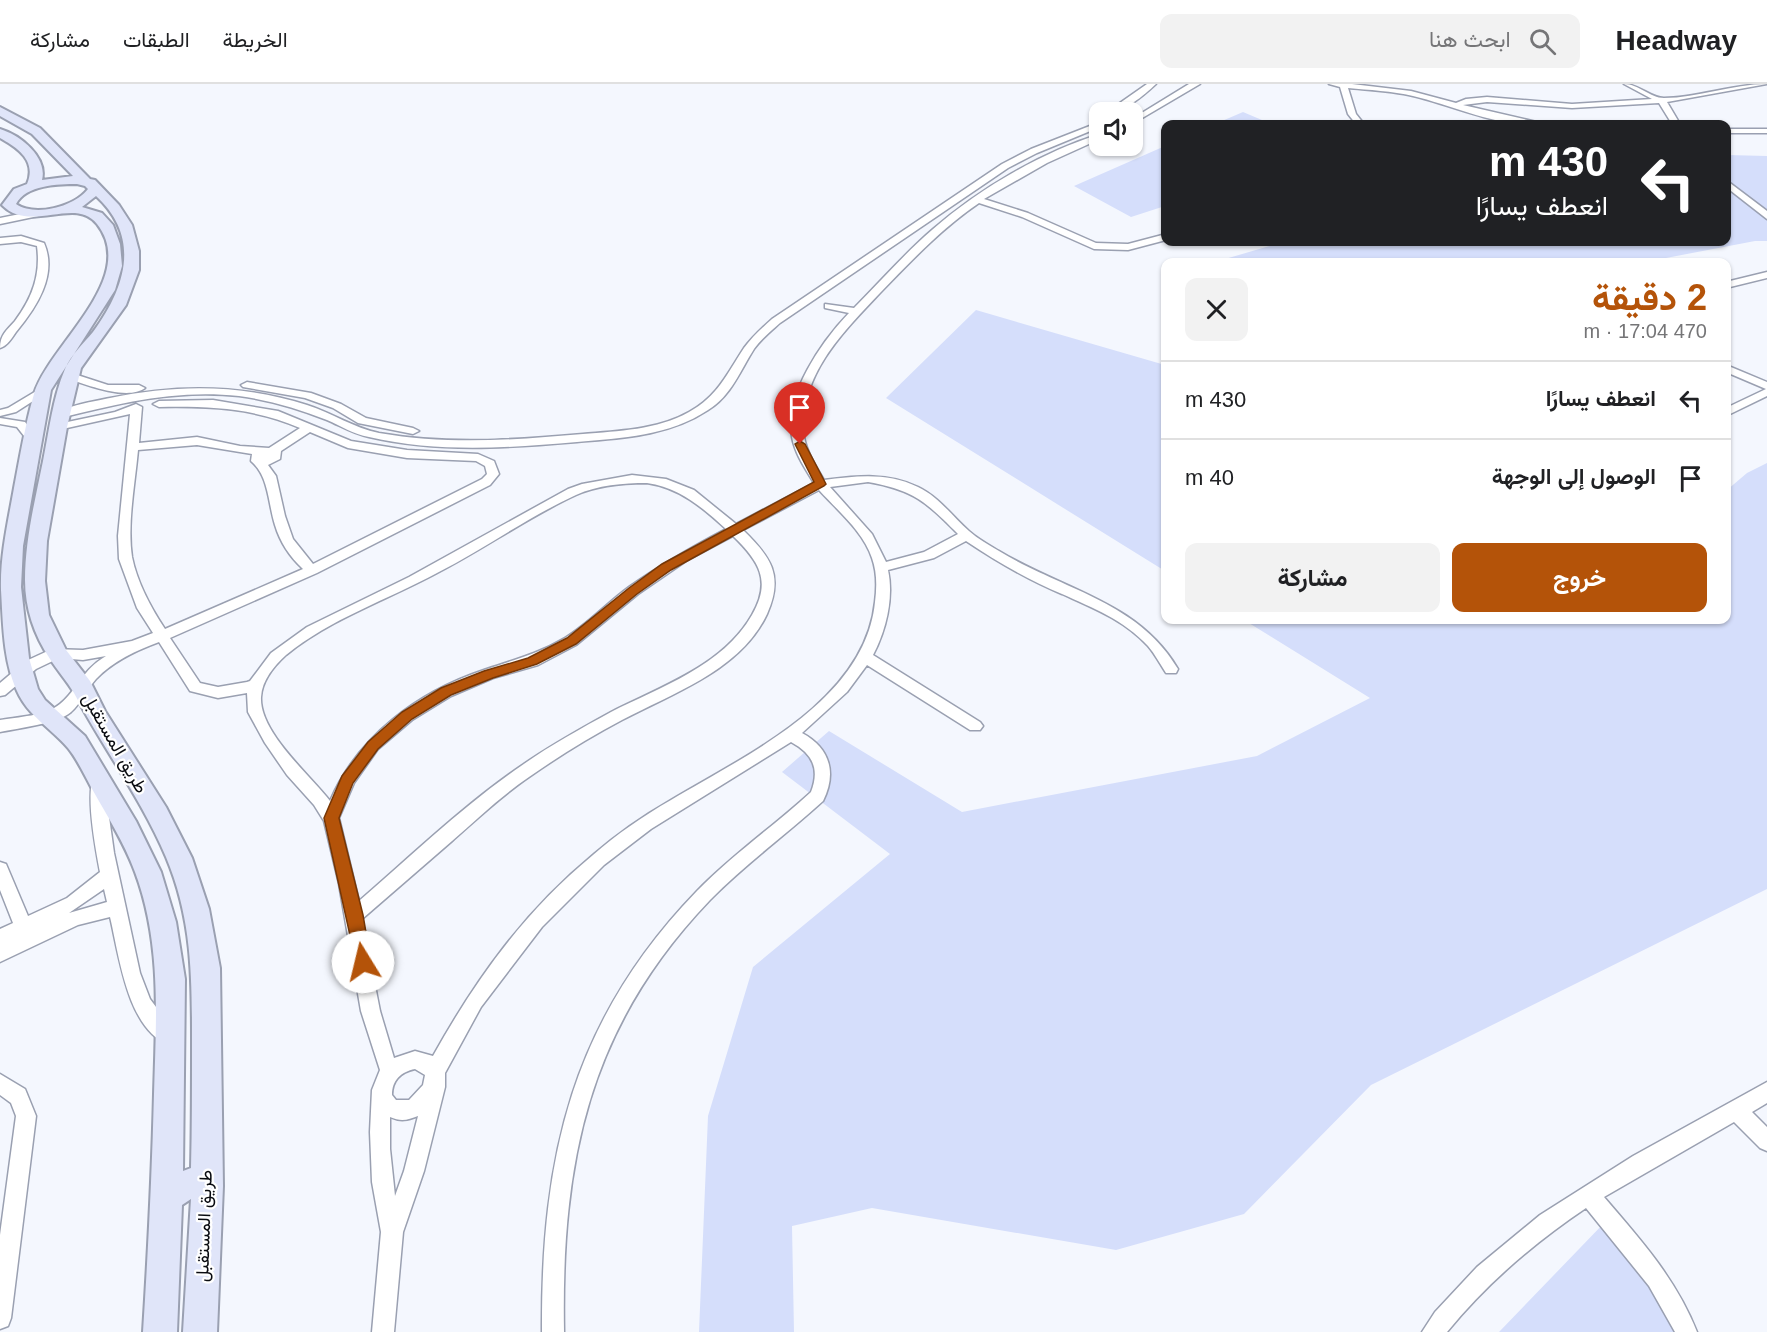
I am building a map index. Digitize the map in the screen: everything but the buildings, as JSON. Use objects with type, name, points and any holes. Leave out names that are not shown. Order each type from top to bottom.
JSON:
[{"type":"main road","name":"طريق المستقبل","points":[[0,111],[36,131],[97,191],[122,218],[131,241],[133,263],[127,288],[111,315],[73,368],[70,376],[59,421],[37,541],[35,581],[39,615],[46,631],[57,653],[82,687],[95,714],[157,814],[179,858],[196,909],[206,968],[207,1186],[200,1332]]},
{"type":"main road","points":[[0,133],[35,160],[38,172],[33,186]]},
{"type":"main road","points":[[38,172],[70,165]]},
{"type":"main road","points":[[55,181],[97,191],[96,206],[79,210],[40,213],[16,211],[5,204],[15,195],[33,186],[55,181]]},
{"type":"main road","points":[[79,210],[85,200],[97,191]]},
{"type":"main road","name":"طريق المستقبل","points":[[79,210],[106,225],[113,244],[115,266],[108,290],[43,390],[13,546],[11,587],[21,673],[27,690],[48,717],[77,742],[100,781],[127,828],[148,872],[163,922],[171,979],[167,1197],[160,1332]]},
{"type":"main road","points":[[15,628],[31,633],[46,631]]},
{"type":"main road","points":[[77,742],[77,731],[87,718],[95,714]]},
{"type":"main road","points":[[168,1156],[175,1158],[192,1153],[207,1141]]},
{"type":"main road","points":[[167,1197],[175,1190],[192,1183],[207,1186]]},
{"type":"street","points":[[1129,102],[1152,84]]},
{"type":"street","points":[[1140,102],[1161,84]]},
{"type":"street","points":[[1143,115],[1167,101],[1178,90],[1196,84]]},
{"type":"street","points":[[1333,84],[1411,93],[1505,120]]},
{"type":"street","points":[[1618,84],[1644,94]]},
{"type":"street","points":[[1628,84],[1660,103],[1673,120]]},
{"type":"street","points":[[1458,105],[1475,100],[1562,106],[1660,103],[1763,84]]},
{"type":"street","points":[[1343,85],[1352,114],[1357,120]]},
{"type":"street","points":[[59,421],[95,404],[146,395],[193,392],[238,393],[301,406],[355,429],[391,438],[464,446],[519,444],[656,428],[686,418],[712,403],[730,385],[746,354],[759,336],[776,321],[999,162],[1053,136],[1089,122]]},
{"type":"street","points":[[70,376],[107,388],[235,384],[273,388],[307,395],[337,406],[362,421],[437,434],[478,436],[522,434],[640,422],[678,411],[707,394],[725,374],[739,346],[770,315],[936,207],[1005,166],[1089,129]]},
{"type":"street","points":[[1731,131],[1767,131]]},
{"type":"street","points":[[382,1098],[391,1109],[407,1110],[424,1102],[479,994],[530,927],[585,871],[645,825],[792,735],[823,710],[846,686],[865,657],[877,632],[885,597],[884,567],[875,545],[861,525],[820,484],[807,462],[797,432],[805,391],[818,358],[835,334],[932,234],[977,200],[1037,163],[1089,141]]},
{"type":"street","points":[[1731,187],[1767,216]]},
{"type":"street","points":[[977,200],[1025,214],[1094,246],[1128,248],[1161,238]]},
{"type":"street","points":[[0,221],[40,213]]},
{"type":"street","points":[[0,241],[24,239],[41,245],[45,260],[45,274],[39,290],[13,331],[0,345]]},
{"type":"street","points":[[1731,284],[1767,275]]},
{"type":"street","points":[[829,306],[857,312]]},
{"type":"street","points":[[1731,370],[1767,386]]},
{"type":"street","points":[[95,404],[92,401],[93,396],[107,388]]},
{"type":"street","points":[[0,413],[12,410],[43,390]]},
{"type":"street","points":[[1731,410],[1767,392]]},
{"type":"street","points":[[0,691],[43,658],[57,653],[84,655],[134,646],[193,624],[312,570],[486,482],[493,474],[490,464],[478,458],[407,454],[360,446],[308,428],[278,414],[213,403],[136,407],[118,415],[59,421]]},
{"type":"street","points":[[136,407],[124,536],[126,560],[144,608],[195,687],[204,691],[229,693],[256,686]]},
{"type":"street","points":[[0,421],[21,424],[32,439]]},
{"type":"street","points":[[134,447],[177,441],[197,441],[240,450],[249,459],[266,457],[308,428]]},
{"type":"street","points":[[266,457],[265,472],[270,476],[287,544],[297,558],[312,570]]},
{"type":"street","points":[[355,915],[509,782],[568,743],[696,676],[719,660],[753,625],[763,606],[769,590],[768,574],[762,559],[697,498],[676,486],[657,480],[636,478],[592,484],[572,492],[416,579],[297,640],[271,661],[256,686],[254,696],[257,717],[293,772],[317,796],[331,818],[355,915],[373,1025],[390,1072]]},
{"type":"street","points":[[331,818],[347,780],[373,746],[407,716],[446,692],[489,674],[533,661],[572,641],[666,567],[820,484],[868,478],[913,489],[931,500],[966,535],[1029,574],[1099,604],[1129,621],[1153,644],[1171,669]]},
{"type":"street","points":[[884,567],[929,555],[966,535]]},
{"type":"street","points":[[0,726],[48,717],[64,709],[102,665],[134,646]]},
{"type":"street","points":[[865,657],[975,726]]},
{"type":"street","points":[[554,1332],[551,1282],[560,1174],[576,1105],[600,1043],[630,987],[665,937],[704,895],[817,796],[824,781],[824,767],[818,753],[813,748],[792,735]]},
{"type":"street","points":[[100,781],[99,819],[131,972],[140,999],[156,1023],[170,1037]]},
{"type":"street","points":[[0,869],[26,934]]},
{"type":"street","points":[[0,954],[110,874]]},
{"type":"street","points":[[0,938],[26,934],[76,917],[117,908]]},
{"type":"street","points":[[383,1332],[392,1232],[416,1161],[435,1079],[431,1065],[416,1060],[397,1066],[384,1081],[378,1151],[385,1205],[392,1232]]},
{"type":"street","points":[[0,1083],[18,1096],[26,1116],[0,1318]]},
{"type":"street","points":[[1433,1332],[1452,1308],[1518,1244],[1589,1195],[1767,1092]]},
{"type":"street","points":[[1736,1110],[1767,1142]]},
{"type":"street","points":[[1589,1195],[1665,1288],[1682,1319],[1686,1332]]},
{"type":"shaded area","points":[[1243,112],[1262,120],[1224,120]]},
{"type":"shaded area","points":[[1161,148],[1161,207],[1131,217],[1074,186]]},
{"type":"shaded area","points":[[1731,155],[1767,156],[1767,241],[1731,246]]},
{"type":"shaded area","points":[[1269,246],[1729,246],[1666,258],[1229,258]]},
{"type":"shaded area","points":[[976,310],[1161,364],[1161,569],[886,398]]},
{"type":"shaded area","points":[[1767,463],[1767,889],[1371,1085],[1244,1214],[1116,1250],[872,1208],[792,1226],[794,1332],[699,1332],[708,1116],[753,967],[890,854],[782,772],[829,731],[962,812],[1257,756],[1370,698],[1250,624],[1731,624],[1731,487],[1747,473]]},
{"type":"shaded area","points":[[1606,1221],[1684,1332],[1499,1332]]},
{"type":"route","points":[[363,962],[355,915],[331,818],[347,780],[373,746],[407,716],[446,692],[489,674],[533,661],[572,641],[666,567],[820,484],[800,444]]}]
